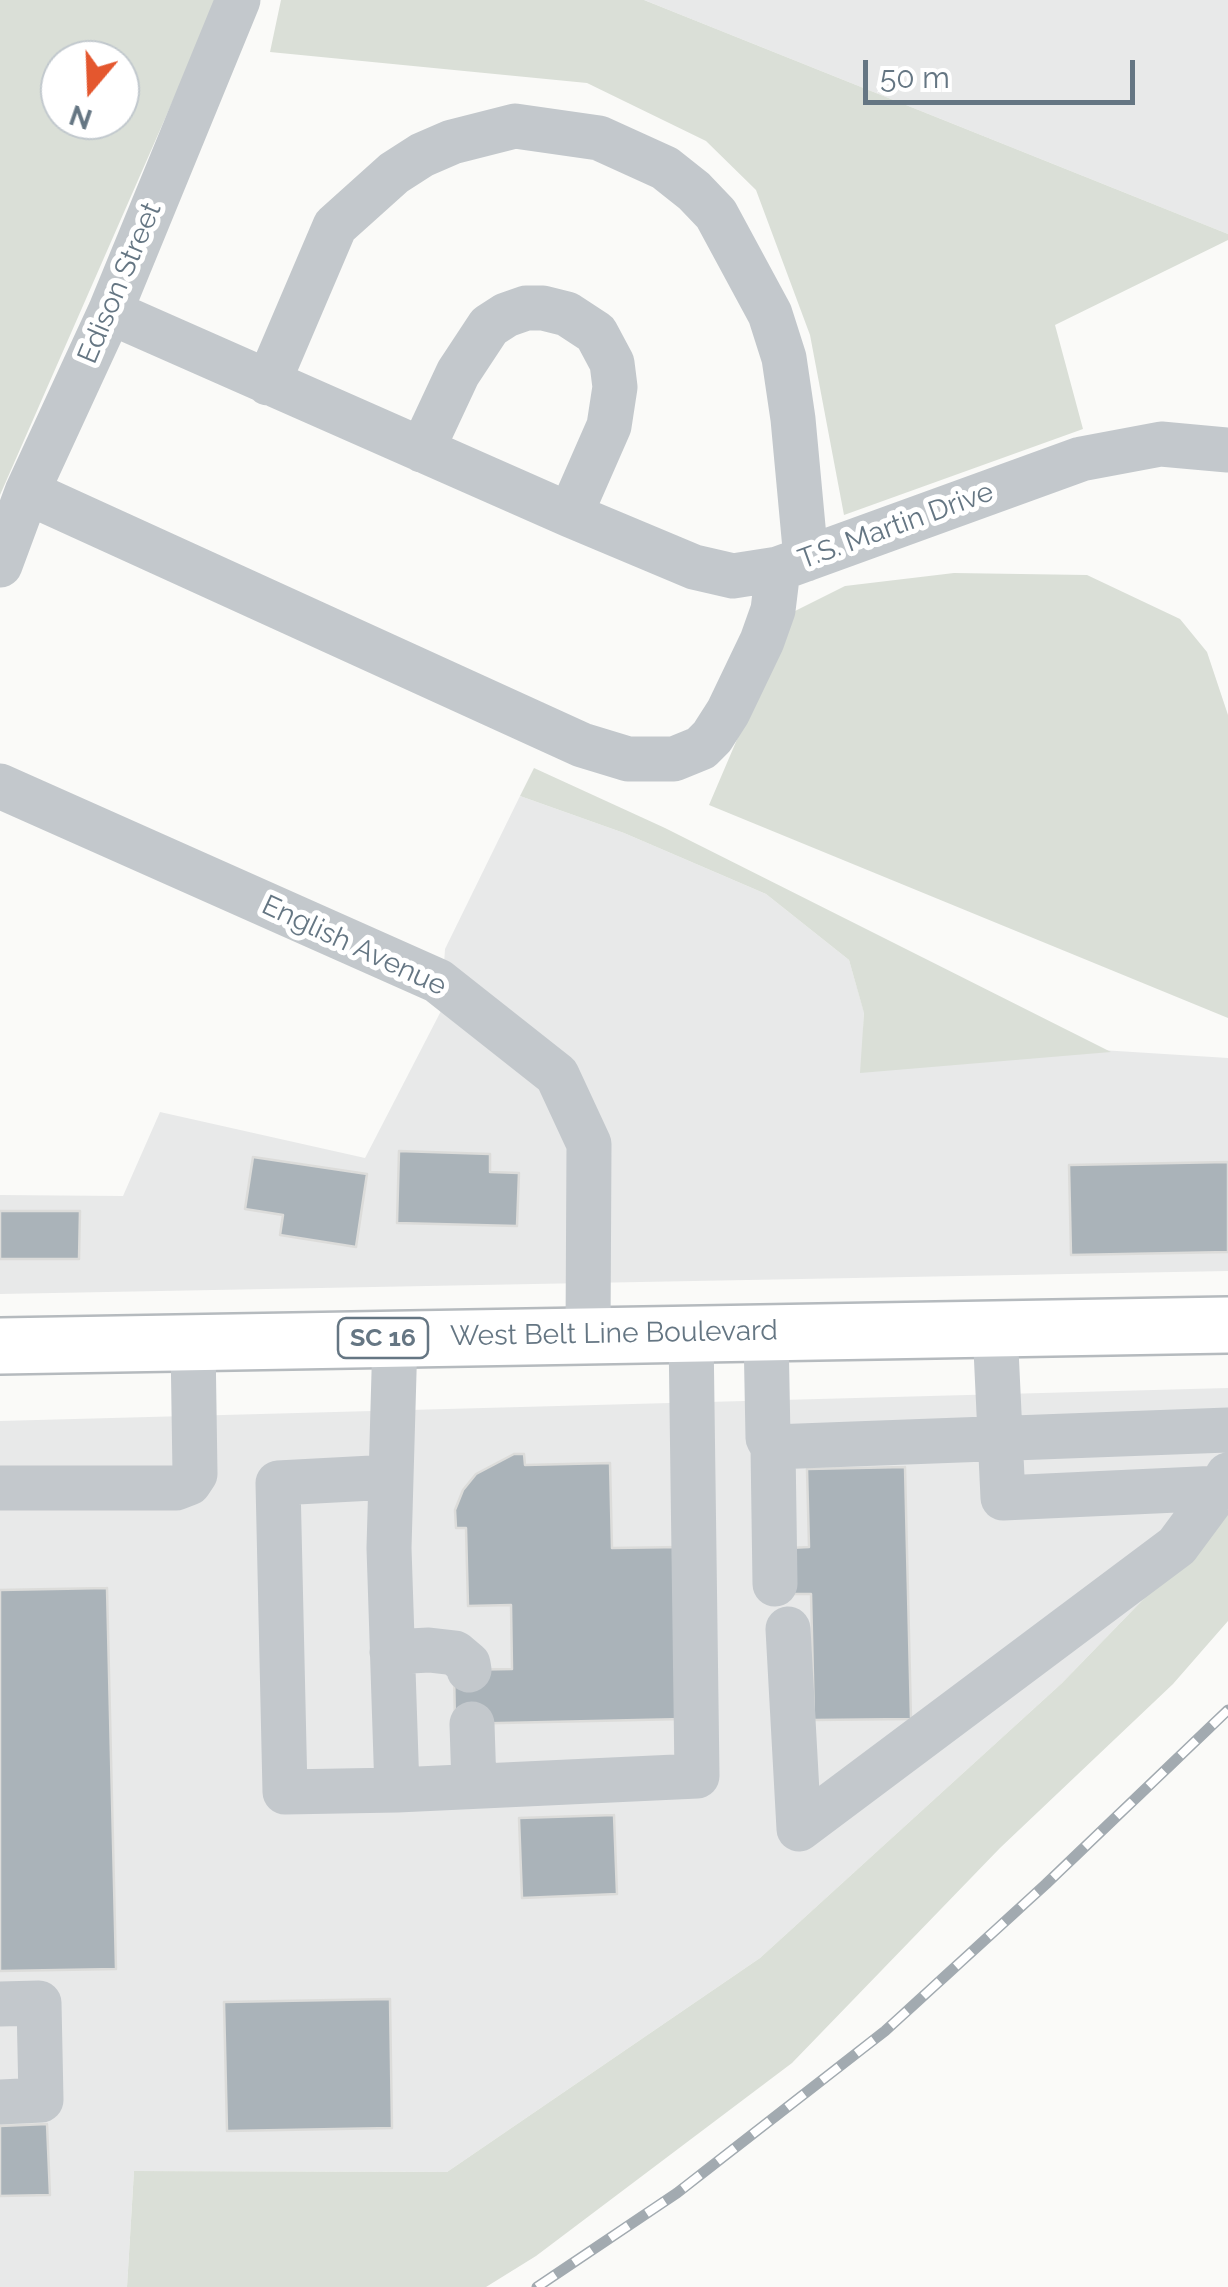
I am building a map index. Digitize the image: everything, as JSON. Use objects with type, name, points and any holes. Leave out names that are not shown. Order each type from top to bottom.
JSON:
[{"type":"main road","name":"West Belt Line Boulevard","points":[[0,1346],[1228,1325]]},
{"type":"street","name":"Edison Street","points":[[0,565],[28,492],[110,312],[238,0]]},
{"type":"street","points":[[28,492],[582,745],[628,759],[674,759],[702,748],[712,737],[762,641],[792,564],[794,420],[784,358],[770,314],[716,214],[694,191],[651,160],[599,138],[515,126],[452,142],[422,155],[366,196],[336,226],[268,383]]},
{"type":"street","points":[[422,450],[458,373],[490,326],[506,314],[526,308],[567,314],[596,333],[612,363],[615,386],[609,426],[570,515]]},
{"type":"street","name":"T.S. Martin Drive","points":[[110,312],[570,515],[710,572],[751,576],[792,564],[1080,459],[1160,444],[1228,450]]},
{"type":"street","name":"English Avenue","points":[[0,786],[438,981],[557,1075],[589,1144],[588,1334]]},
{"type":"street","points":[[995,1328],[1001,1494],[1007,1500],[1224,1482]]},
{"type":"street","points":[[391,1477],[278,1483],[285,1792],[697,1776],[691,1332]]},
{"type":"street","points":[[766,1332],[768,1438],[774,1446],[775,1584]]},
{"type":"street","points":[[395,1338],[389,1548],[397,1790]]},
{"type":"street","points":[[0,1488],[176,1488],[189,1483],[196,1474],[192,1342]]},
{"type":"street","points":[[774,1446],[1228,1430]]},
{"type":"street","points":[[788,1629],[799,1829],[1177,1546],[1224,1482]]},
{"type":"street","points":[[392,1652],[455,1653],[470,1670]]},
{"type":"street","points":[[472,1724],[474,1786]]},
{"type":"street","points":[[0,2004],[39,2003],[41,2100],[0,2102]]},
{"type":"shaded area","points":[[0,0],[217,0],[0,495]]},
{"type":"shaded area","points":[[281,0],[644,0],[1228,234],[1228,240],[1055,325],[1083,429],[844,515],[810,335],[756,190],[706,141],[587,83],[270,52]]},
{"type":"shaded area","points":[[644,0],[1228,0],[1228,234]]},
{"type":"shaded area","points":[[954,573],[1087,575],[1180,619],[1207,652],[1228,715],[1228,1018],[709,805],[791,613],[845,586]]},
{"type":"shaded area","points":[[534,768],[665,828],[1111,1052],[860,1073],[864,1013],[849,960],[766,894],[624,833],[520,796]]},
{"type":"shaded area","points":[[520,796],[624,833],[766,894],[849,960],[864,1012],[863,1035],[1228,1058],[1228,1271],[0,1294],[0,1195],[123,1196],[160,1112],[365,1158],[441,1011],[445,949]]},
{"type":"shaded area","points":[[1228,1388],[1228,1512],[1062,1683],[760,1958],[447,2172],[134,2171],[127,2287],[0,2287],[0,1421]]},
{"type":"shaded area","points":[[1228,1512],[1228,1621],[1173,1684],[1000,1848],[792,2063],[536,2256],[486,2287],[127,2287],[134,2171],[447,2172],[760,1958],[1062,1683]]},
{"type":"building","points":[[399,1151],[490,1154],[490,1172],[519,1173],[517,1226],[397,1223]]},
{"type":"building","points":[[253,1157],[367,1174],[356,1247],[280,1235],[283,1215],[245,1209]]},
{"type":"building","points":[[1228,1162],[1228,1252],[1071,1255],[1069,1165]]},
{"type":"building","points":[[0,1211],[80,1211],[79,1259],[0,1259]]},
{"type":"building","points":[[514,1454],[524,1454],[525,1465],[610,1463],[612,1548],[681,1547],[684,1719],[455,1724],[454,1670],[512,1669],[511,1605],[468,1606],[466,1528],[456,1528],[455,1510],[463,1490],[476,1474]]},
{"type":"building","points":[[905,1467],[911,1719],[814,1720],[811,1594],[790,1594],[789,1548],[809,1547],[807,1469]]},
{"type":"building","points":[[107,1588],[116,1969],[0,1971],[0,1590]]},
{"type":"building","points":[[614,1815],[617,1894],[522,1898],[519,1818]]},
{"type":"building","points":[[390,1999],[392,2128],[227,2131],[224,2002]]},
{"type":"building","points":[[47,2124],[50,2195],[0,2196],[0,2126]]},
{"type":"railway","points":[[537,2287],[677,2193],[885,2031],[1228,1710]]}]
